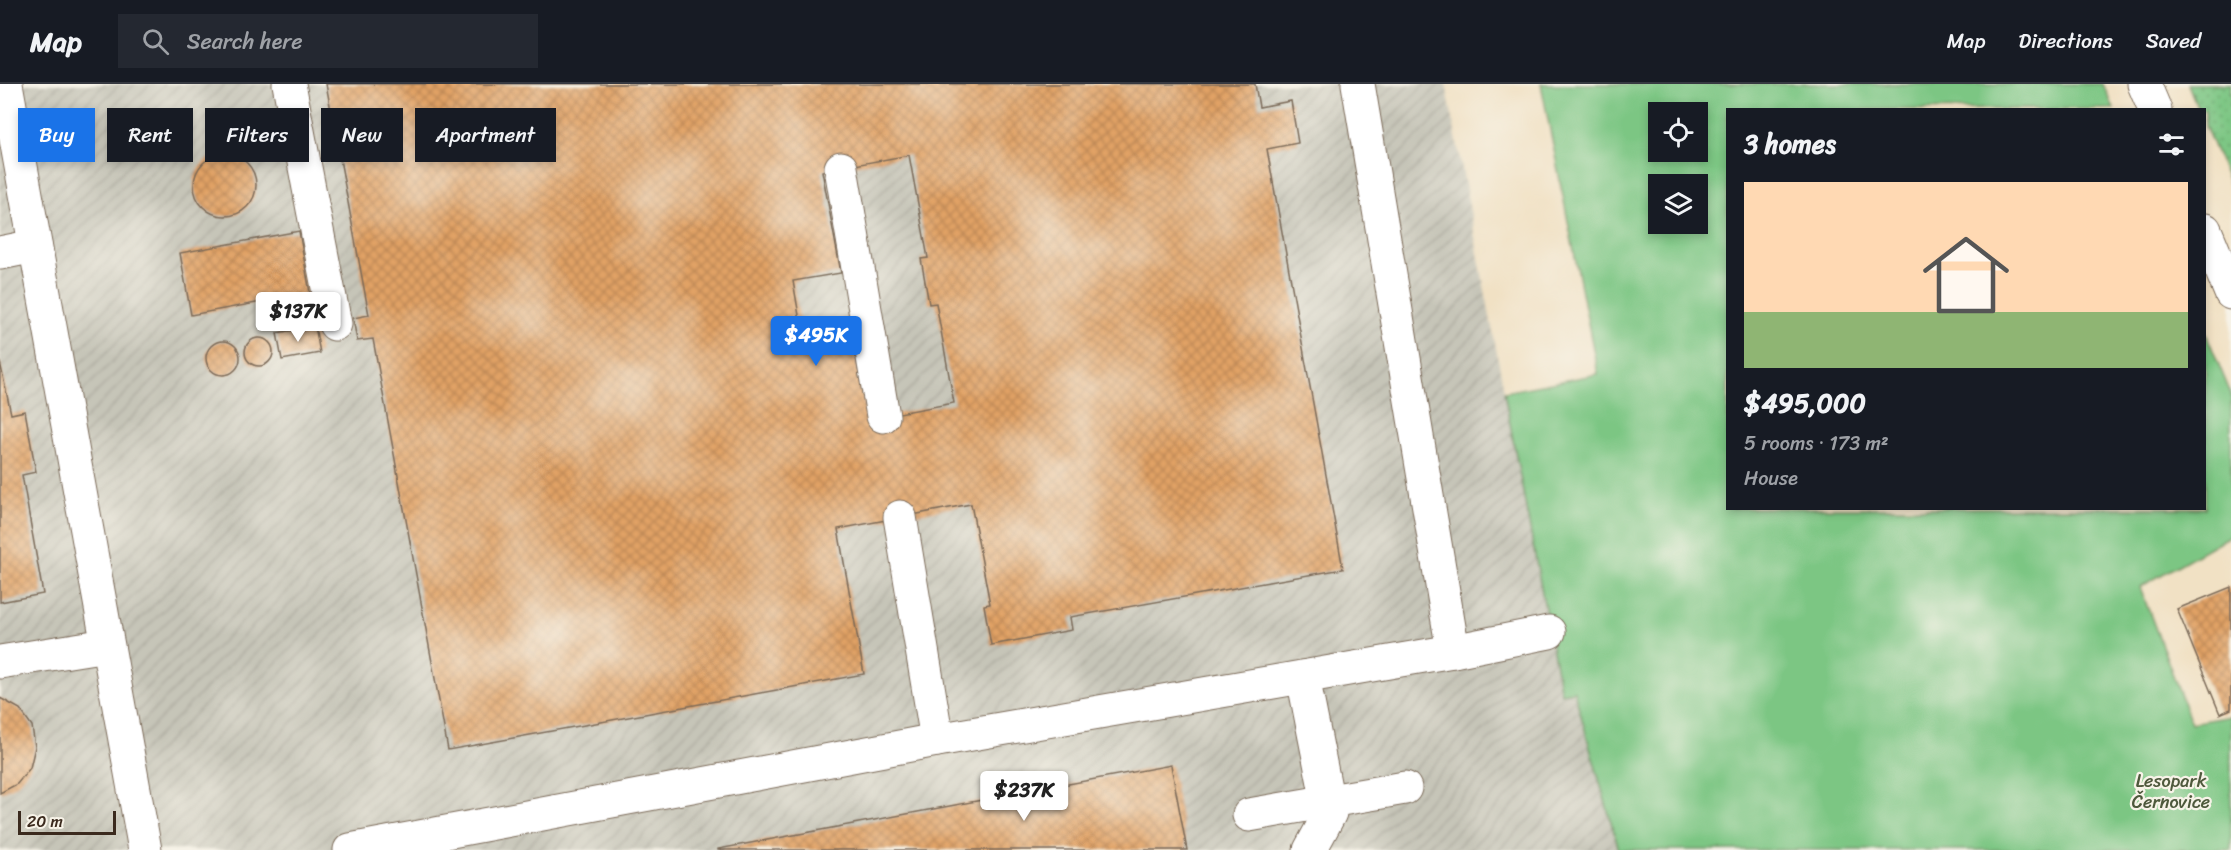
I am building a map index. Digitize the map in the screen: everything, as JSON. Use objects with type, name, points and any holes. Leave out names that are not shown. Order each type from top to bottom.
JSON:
[{"type":"street","points":[[6,84],[145,850]]},
{"type":"street","points":[[290,84],[335,324]]},
{"type":"street","points":[[1358,84],[1453,651]]},
{"type":"street","points":[[2144,84],[2154,108]]},
{"type":"street","points":[[841,168],[883,416]]},
{"type":"street","points":[[2206,233],[2231,293]]},
{"type":"street","points":[[0,253],[35,246]]},
{"type":"street","points":[[900,518],[937,740]]},
{"type":"street","points":[[351,850],[937,740],[1453,651],[1549,632]]},
{"type":"street","points":[[0,662],[107,645]]},
{"type":"street","points":[[1303,677],[1330,813],[1310,850]]},
{"type":"street","points":[[1249,815],[1405,788]]},
{"type":"shaded area","points":[[0,84],[1446,84],[1561,692],[1574,691],[1619,850],[0,850]]},
{"type":"green space","name":"Lesopark Černovice","points":[[1541,84],[2103,84],[2114,108],[1726,108],[1726,510],[2206,510],[2206,333],[2231,394],[2231,535],[2140,587],[2191,723],[2231,716],[2231,850],[1619,850],[1574,691],[1561,693],[1504,392],[1598,374]]},
{"type":"green space","points":[[2188,84],[2231,84],[2231,188],[2206,128],[2206,108],[2198,108]]},
{"type":"building","points":[[326,84],[1255,84],[1259,107],[1291,101],[1298,143],[1267,149],[1343,569],[1070,617],[1072,630],[991,645],[984,605],[990,604],[971,504],[838,529],[864,674],[448,750],[373,339],[357,341],[353,318],[369,315],[341,162],[403,162],[403,108],[330,108]],"holes":[[[909,155],[928,258],[921,259],[929,304],[936,303],[954,403],[867,419],[849,317],[801,327],[793,281],[841,273],[822,171]]]},
{"type":"building","points":[[205,161],[246,162],[256,179],[256,191],[251,202],[242,211],[231,216],[219,216],[208,211],[199,202],[194,191],[196,173]]},
{"type":"building","points":[[299,231],[310,293],[191,315],[180,253]]},
{"type":"building","points":[[315,326],[320,353],[282,360],[277,333]]},
{"type":"building","points":[[259,338],[269,342],[273,352],[269,362],[259,366],[249,362],[245,352],[249,342]]},
{"type":"building","points":[[223,341],[235,346],[240,358],[235,370],[223,375],[211,370],[206,358],[211,346]]},
{"type":"building","points":[[0,362],[11,414],[25,411],[36,472],[22,475],[43,594],[0,602]]},
{"type":"building","points":[[2231,587],[2231,709],[2220,714],[2177,609]]},
{"type":"building","points":[[0,698],[20,709],[32,726],[35,747],[30,768],[17,784],[0,793]]},
{"type":"building","points":[[1171,765],[1187,850],[718,850],[718,849]]}]
